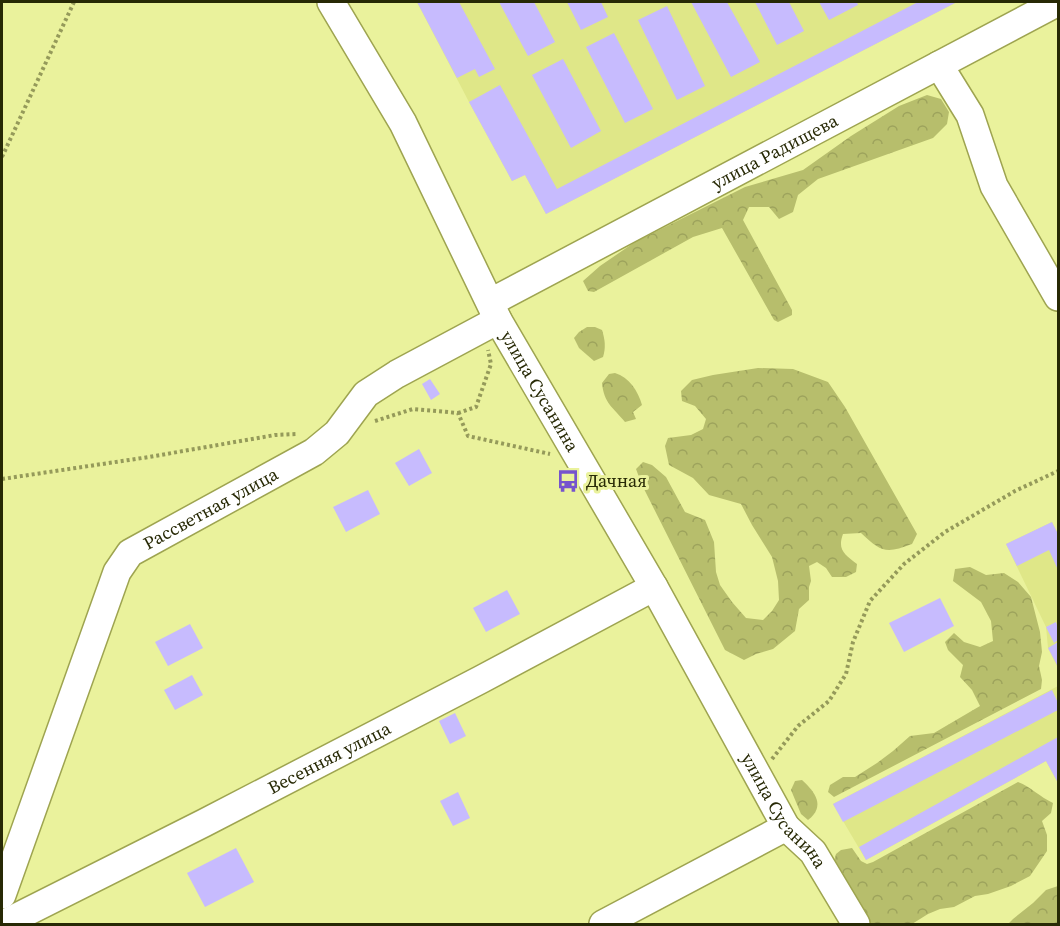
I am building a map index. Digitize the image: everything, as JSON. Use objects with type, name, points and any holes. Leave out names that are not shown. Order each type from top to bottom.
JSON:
[{"type":"street","name":"улица Сусанина","points":[[331,2],[403,123],[491,317],[654,587],[786,827],[813,852],[856,924]]},
{"type":"street","name":"улица Радищева","points":[[491,317],[939,65],[1058,2]]},
{"type":"street","points":[[939,65],[970,115],[994,186],[1059,297]]},
{"type":"street","name":"Рассветная улица","points":[[2,895],[117,572],[130,553],[314,452],[337,433],[366,394],[491,317]]},
{"type":"street","name":"Весенняя улица","points":[[3,924],[268,790],[654,587]]},
{"type":"street","points":[[603,924],[786,827]]},
{"type":"path","points":[[2,157],[74,2]]},
{"type":"path","points":[[458,413],[476,407],[491,364],[491,317]]},
{"type":"path","points":[[759,776],[798,726],[829,701],[846,674],[853,642],[870,601],[904,564],[945,532],[1015,491],[1059,471]]},
{"type":"shaded area","points":[[417,2],[957,2],[546,214],[525,175],[512,181]]},
{"type":"shaded area","points":[[1052,522],[1058,534],[1058,668],[1048,648],[1046,627],[1006,544]]},
{"type":"shaded area","points":[[1058,686],[1058,783],[1046,761],[866,860],[833,804]]},
{"type":"green space","points":[[927,95],[941,99],[949,112],[947,124],[933,138],[818,179],[798,195],[793,212],[779,219],[769,207],[749,207],[743,220],[792,310],[792,315],[778,322],[774,320],[722,228],[693,237],[594,292],[588,291],[583,281],[600,266],[635,242],[745,187],[803,170],[899,106]]},
{"type":"green space","points":[[587,327],[602,330],[604,337],[603,357],[594,361],[579,348],[574,338]]},
{"type":"green space","points":[[758,368],[793,369],[828,382],[845,407],[917,534],[912,544],[890,550],[879,547],[861,533],[843,534],[842,548],[846,555],[857,564],[856,572],[846,577],[832,577],[826,568],[817,562],[809,566],[811,581],[809,600],[799,609],[795,631],[773,649],[744,660],[725,650],[636,469],[643,462],[652,465],[666,477],[685,512],[705,520],[714,542],[716,572],[720,585],[746,618],[763,620],[779,600],[778,581],[772,557],[741,504],[709,495],[693,478],[669,465],[665,446],[668,438],[691,435],[703,429],[706,419],[695,406],[682,401],[681,391],[692,380]]},
{"type":"green space","points":[[615,373],[629,381],[638,395],[642,405],[633,412],[636,419],[625,422],[605,396],[602,383],[609,374]]},
{"type":"green space","points":[[970,567],[986,575],[1004,573],[1018,582],[1031,597],[1040,632],[1041,689],[834,797],[828,792],[830,785],[843,777],[855,777],[877,763],[910,736],[934,733],[980,706],[972,690],[960,677],[963,665],[948,650],[945,642],[954,633],[964,642],[980,647],[993,641],[991,621],[981,602],[953,581],[955,569]]},
{"type":"green space","points":[[802,780],[817,799],[816,810],[808,820],[801,814],[791,790],[795,781]]},
{"type":"green space","points":[[1018,782],[1053,803],[1051,813],[1042,821],[1047,835],[1047,851],[1030,876],[1011,886],[975,896],[954,907],[940,909],[912,924],[870,924],[867,922],[834,861],[836,854],[841,850],[852,848],[861,861],[867,864],[873,862]]},
{"type":"green space","points":[[1058,886],[1058,924],[1008,924],[1046,890]]},
{"type":"building","points":[[417,2],[459,2],[495,69],[479,77],[475,69],[457,78]]},
{"type":"building","points":[[499,2],[534,2],[555,42],[528,56]]},
{"type":"building","points":[[567,2],[601,2],[608,17],[581,30]]},
{"type":"building","points":[[691,2],[727,2],[760,62],[731,77]]},
{"type":"building","points":[[755,2],[789,2],[804,31],[777,45]]},
{"type":"building","points":[[819,2],[857,2],[858,5],[829,20]]},
{"type":"building","points":[[918,2],[957,2],[546,214],[525,175],[512,181],[469,102],[500,85],[557,189]]},
{"type":"building","points":[[667,6],[705,86],[677,100],[638,20]]},
{"type":"building","points":[[614,33],[653,109],[625,123],[586,47]]},
{"type":"building","points":[[563,59],[601,131],[571,148],[532,75]]},
{"type":"building","points":[[430,379],[440,394],[431,400],[422,384]]},
{"type":"building","points":[[419,449],[432,473],[409,486],[395,463]]},
{"type":"building","points":[[368,490],[380,514],[346,532],[333,507]]},
{"type":"building","points":[[1052,522],[1058,534],[1058,570],[1049,550],[1017,566],[1006,544]]},
{"type":"building","points":[[507,590],[520,614],[486,632],[473,608]]},
{"type":"building","points":[[940,598],[954,626],[904,652],[889,623]]},
{"type":"building","points":[[1056,622],[1058,640],[1054,643],[1046,627]]},
{"type":"building","points":[[190,624],[203,648],[168,666],[155,642]]},
{"type":"building","points":[[1058,642],[1058,667],[1048,648]]},
{"type":"building","points":[[192,675],[203,695],[175,710],[164,690]]},
{"type":"building","points":[[1052,690],[1058,703],[1058,710],[843,822],[833,804]]},
{"type":"building","points":[[455,713],[466,736],[450,744],[439,721]]},
{"type":"building","points":[[1058,737],[1058,783],[1046,761],[866,860],[859,847]]},
{"type":"building","points":[[458,792],[470,818],[453,826],[440,801]]},
{"type":"building","points":[[236,848],[254,882],[205,907],[187,873]]},
{"type":"place","name":"Дачная","points":[[568,481]]}]
